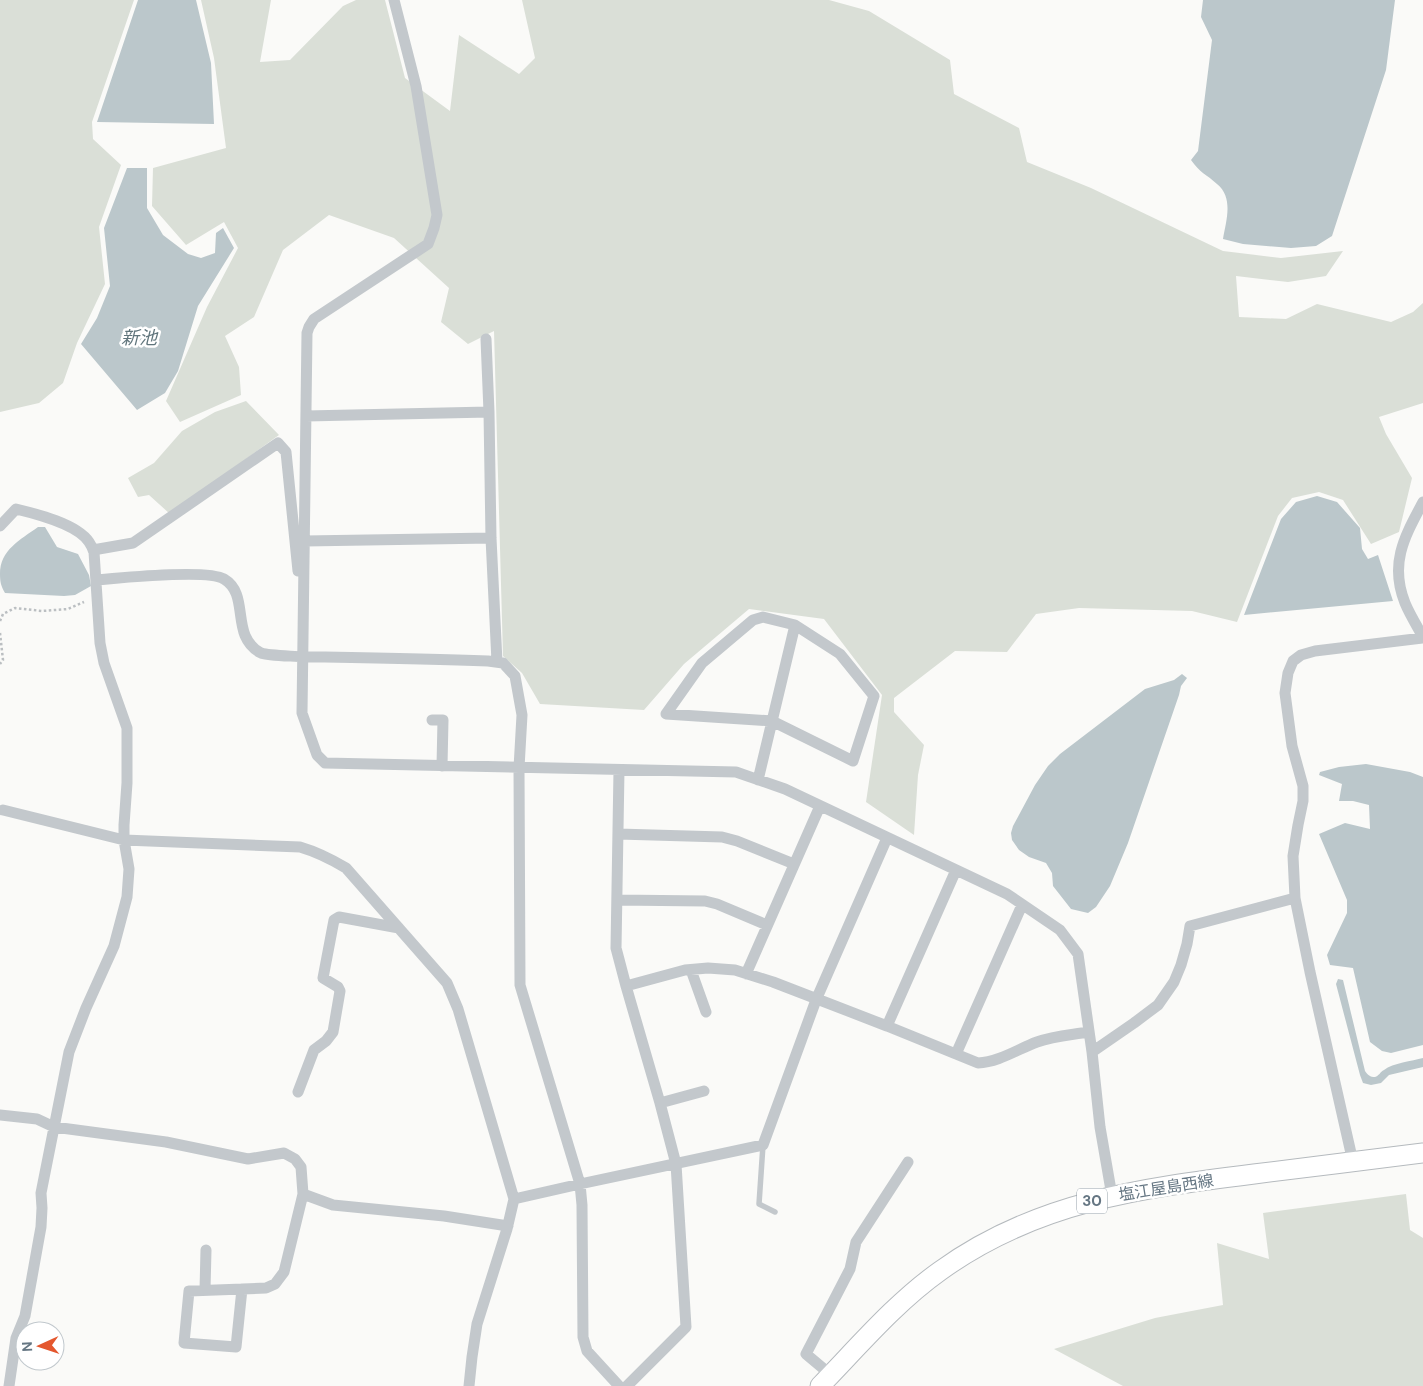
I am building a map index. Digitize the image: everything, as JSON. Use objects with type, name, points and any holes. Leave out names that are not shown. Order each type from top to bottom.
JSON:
[{"type":"main road","name":"塩江屋島西線","points":[[826,1380],[910,1296],[941,1270],[970,1251],[1017,1226],[1056,1212],[1112,1196],[1162,1186],[1423,1153]]},
{"type":"street","points":[[394,0],[416,86],[437,214],[428,244],[314,319],[307,333],[302,713],[317,755],[325,763],[736,772],[785,789],[1007,894],[1060,930],[1078,954],[1092,1052],[1100,1127],[1112,1196]]},
{"type":"street","points":[[486,339],[491,538],[497,662]]},
{"type":"street","points":[[306,416],[489,412]]},
{"type":"street","points":[[93,550],[133,543],[278,443],[286,452],[304,624]]},
{"type":"street","points":[[1353,1162],[1295,898],[1293,856],[1304,801],[1303,786],[1292,746],[1285,693],[1288,673],[1293,661],[1301,655],[1315,650],[1423,638],[1405,602],[1399,581],[1399,557],[1406,534],[1423,502]]},
{"type":"street","points":[[0,526],[16,509],[72,528],[88,541],[93,550],[100,642],[104,663],[127,728],[124,840],[129,869],[126,897],[114,946],[68,1052],[40,1193],[42,1208],[41,1227],[34,1270],[25,1316],[16,1338],[9,1386]]},
{"type":"street","points":[[305,541],[491,538]]},
{"type":"street","points":[[96,586],[183,574],[224,578],[236,591],[246,640],[262,653],[303,657],[488,660],[503,663],[515,676],[522,715],[519,768],[520,985],[580,1184],[582,1205],[583,1336],[587,1351],[619,1386]]},
{"type":"street","points":[[763,617],[795,625],[840,654],[874,696],[852,761],[772,721],[666,714],[702,664],[753,620],[763,617]]},
{"type":"street","points":[[758,780],[795,625]]},
{"type":"street","points":[[432,720],[443,720],[442,766]]},
{"type":"street","points":[[620,770],[616,948],[676,1164],[686,1327],[627,1386]]},
{"type":"street","points":[[746,974],[820,806]]},
{"type":"street","points":[[3,810],[124,840],[300,847],[315,852],[346,868],[447,983],[458,1009],[514,1199],[508,1226],[477,1324],[469,1386]]},
{"type":"street","points":[[618,834],[722,837],[737,841],[794,864]]},
{"type":"street","points":[[514,1199],[763,1146],[816,1000],[887,838]]},
{"type":"street","points":[[887,1026],[956,870]]},
{"type":"street","points":[[1092,1052],[1158,1005],[1174,982],[1182,966],[1190,926],[1295,898]]},
{"type":"street","points":[[617,900],[704,901],[717,904],[767,925]]},
{"type":"street","points":[[956,1054],[1022,904]]},
{"type":"street","points":[[298,1092],[314,1050],[326,1041],[333,1032],[340,991],[338,987],[323,978],[334,920],[339,917],[398,928]]},
{"type":"street","points":[[626,986],[691,970],[708,968],[735,970],[773,982],[978,1063],[988,1062],[1045,1040],[1088,1032]]},
{"type":"street","points":[[691,970],[706,1012]]},
{"type":"street","points":[[660,1102],[704,1091]]},
{"type":"street","points":[[0,1115],[37,1119],[54,1127],[166,1142],[248,1159],[284,1153],[295,1159],[301,1167],[303,1194],[284,1272],[275,1284],[266,1288],[189,1290],[184,1343],[236,1346],[242,1289]]},
{"type":"street","points":[[826,1380],[806,1354],[850,1269],[856,1242],[908,1162]]},
{"type":"street","points":[[303,1194],[333,1205],[444,1216],[508,1226]]},
{"type":"street","points":[[205,1290],[206,1250]]},
{"type":"lane","points":[[763,1146],[759,1204],[775,1212]]},
{"type":"path","points":[[0,622],[3,614],[15,608],[42,611],[68,609],[82,603],[96,586]]},
{"type":"path","points":[[0,632],[3,660],[0,664]]},
{"type":"shaded area","points":[[0,0],[134,0],[92,122],[93,139],[121,165],[99,227],[105,284],[77,343],[63,383],[39,403],[0,412]]},
{"type":"shaded area","points":[[201,0],[271,0],[260,62],[290,60],[343,6],[356,0],[385,0],[405,78],[450,111],[459,35],[519,74],[535,58],[522,0],[829,0],[869,11],[950,60],[954,94],[1019,128],[1027,162],[1091,188],[1223,251],[1281,258],[1343,251],[1326,276],[1288,282],[1236,276],[1239,317],[1286,319],[1317,304],[1391,322],[1413,312],[1423,303],[1423,403],[1379,417],[1386,434],[1412,478],[1399,532],[1371,544],[1343,500],[1319,492],[1292,498],[1278,516],[1237,622],[1192,611],[1079,608],[1036,614],[1007,652],[955,651],[894,698],[894,712],[924,745],[918,775],[914,835],[866,802],[882,695],[824,619],[749,609],[684,664],[644,710],[540,704],[522,673],[503,656],[494,331],[468,344],[441,322],[449,288],[394,238],[329,215],[283,250],[254,317],[225,336],[239,367],[241,395],[180,422],[166,401],[207,307],[238,248],[224,222],[186,245],[152,206],[153,168],[226,148],[214,58]]},
{"type":"shaded area","points":[[246,401],[279,435],[170,514],[149,495],[138,497],[128,478],[154,463],[182,431],[215,412]]},
{"type":"shaded area","points":[[1406,1194],[1410,1230],[1423,1238],[1423,1386],[1123,1386],[1054,1349],[1155,1318],[1223,1305],[1217,1243],[1269,1259],[1263,1213]]},
{"type":"water","points":[[138,0],[196,0],[211,63],[214,124],[97,122]]},
{"type":"water","points":[[1203,0],[1395,0],[1386,70],[1332,236],[1316,246],[1291,248],[1243,244],[1223,239],[1228,210],[1226,196],[1217,184],[1200,171],[1191,160],[1198,151],[1212,40],[1201,17]]},
{"type":"water","name":"新池","points":[[127,168],[147,168],[147,208],[163,235],[188,254],[201,258],[215,253],[216,233],[223,228],[234,248],[198,306],[178,371],[165,393],[137,410],[81,344],[97,318],[110,286],[104,228]]},
{"type":"water","points":[[1317,496],[1337,502],[1360,528],[1362,549],[1368,559],[1378,555],[1393,601],[1244,615],[1281,519],[1296,502]]},
{"type":"water","points":[[38,527],[45,527],[57,547],[78,554],[89,575],[91,586],[75,595],[64,596],[5,593],[0,577],[3,558],[12,546]]},
{"type":"water","points":[[1182,674],[1187,678],[1181,686],[1128,843],[1110,886],[1096,907],[1088,913],[1071,909],[1053,886],[1052,873],[1046,863],[1029,857],[1019,850],[1012,840],[1013,826],[1035,785],[1048,766],[1060,754],[1145,689],[1174,680]]},
{"type":"water","points":[[1366,764],[1410,772],[1423,777],[1423,1045],[1391,1053],[1382,1051],[1370,1042],[1353,968],[1330,965],[1327,955],[1347,913],[1347,900],[1319,834],[1345,823],[1370,829],[1369,805],[1353,801],[1339,801],[1342,784],[1319,775],[1320,772],[1339,767]]},
{"type":"water","points":[[1338,979],[1343,980],[1367,1074],[1375,1077],[1392,1066],[1423,1058],[1423,1067],[1389,1075],[1381,1083],[1371,1085],[1363,1083],[1336,984]]}]
